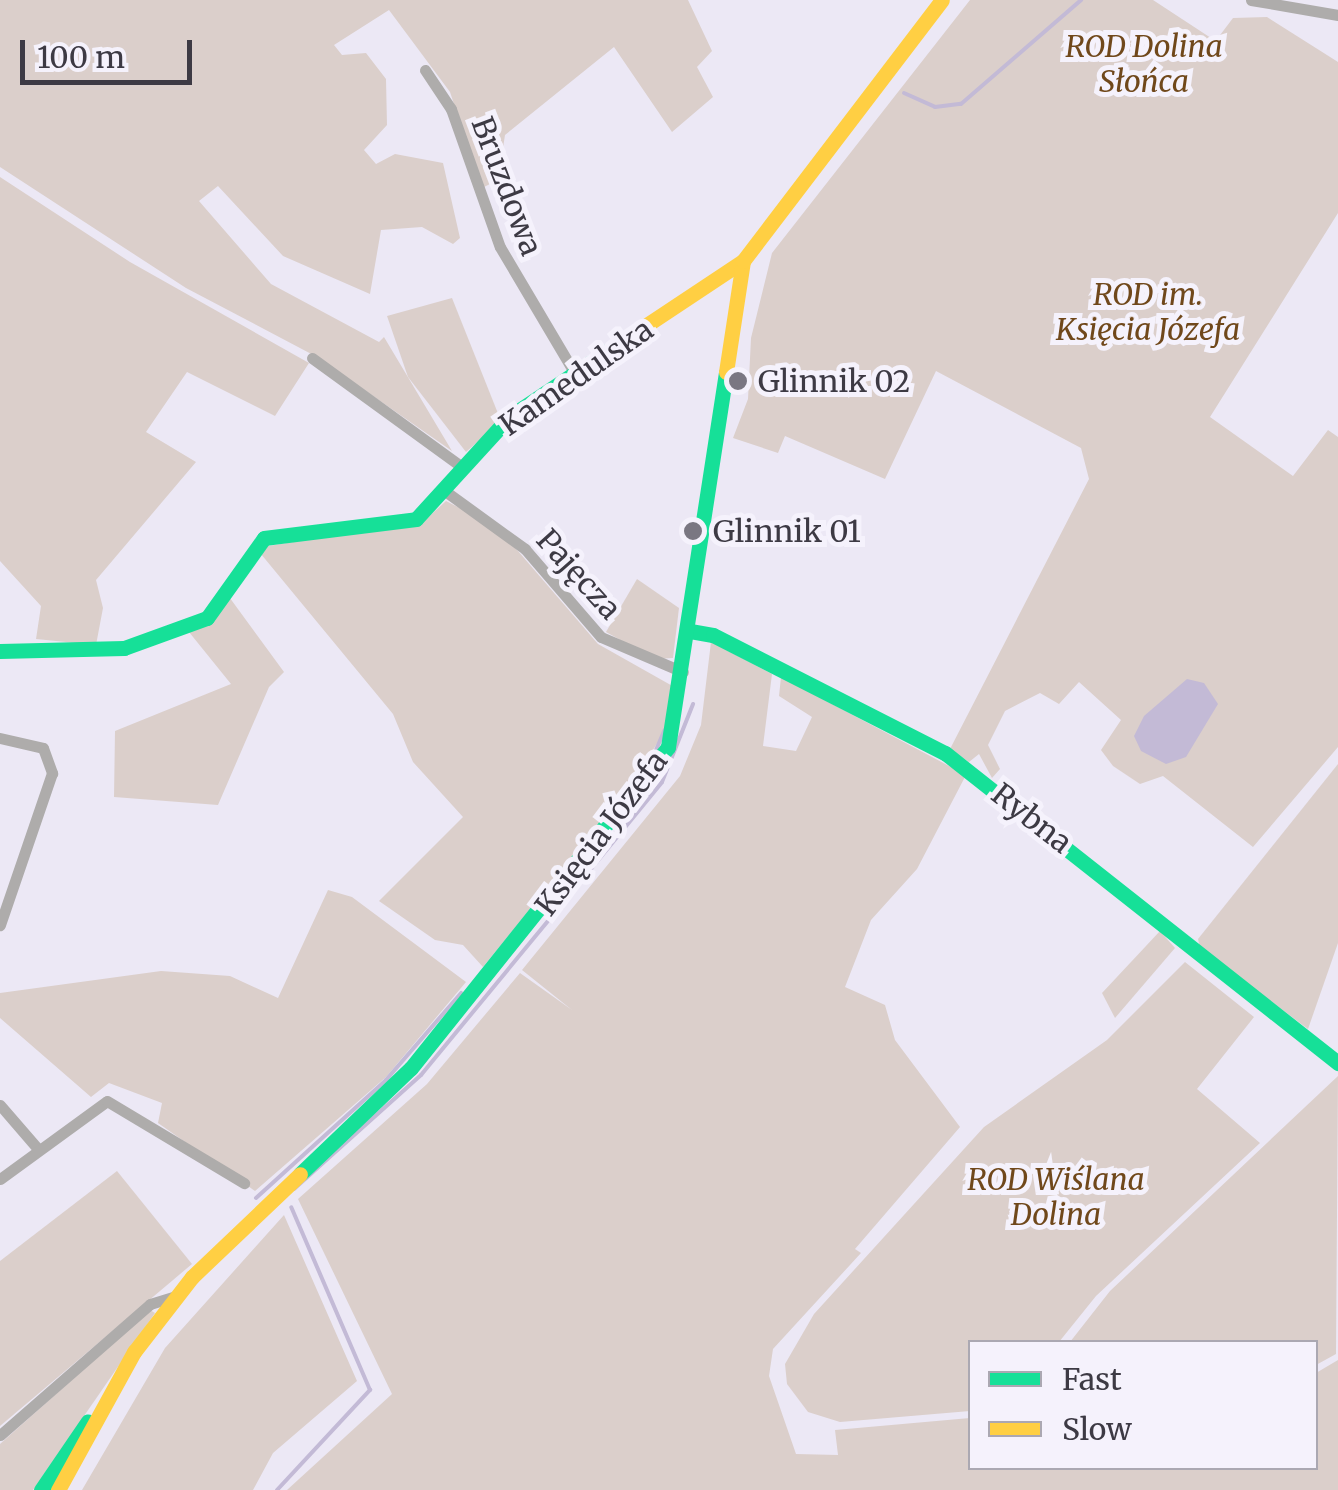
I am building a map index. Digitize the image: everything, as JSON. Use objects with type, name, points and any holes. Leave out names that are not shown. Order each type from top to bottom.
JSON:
[{"type":"main road","name":"Księcia Józefa","points":[[41,1490],[177,1296],[253,1212],[410,1068],[630,804],[668,747],[685,672],[744,261],[942,0]]},
{"type":"main road","name":"Kamedulska","points":[[0,651],[26,644],[124,648],[207,618],[264,538],[397,524],[440,497],[462,466],[510,417],[744,261]]},
{"type":"main road","name":"Rybna","points":[[690,631],[730,642],[945,753],[1338,1064]]},
{"type":"main road","name":"Księcia Józefa","points":[[58,1490],[101,1406]]},
{"type":"street","points":[[1251,0],[1338,15]]},
{"type":"street","name":"Bruzdowa","points":[[425,70],[451,109],[490,228],[574,372]]},
{"type":"street","points":[[312,358],[462,466]]},
{"type":"street","name":"Pajęcza","points":[[440,497],[524,549],[601,637],[685,672]]},
{"type":"street","points":[[0,738],[42,748],[52,773],[0,925]]},
{"type":"street","points":[[0,1179],[107,1101],[244,1183]]},
{"type":"street","points":[[0,1105],[38,1148]]},
{"type":"street","name":"Księcia Józefa","points":[[0,1435],[150,1304],[177,1296]]},
{"type":"green space","points":[[0,0],[688,0],[712,51],[697,67],[713,97],[672,132],[614,47],[505,135],[498,180],[482,188],[450,92],[389,10],[334,45],[342,55],[366,53],[386,79],[387,125],[364,150],[376,164],[395,154],[443,163],[460,238],[453,244],[422,227],[381,230],[370,294],[283,256],[218,186],[199,201],[271,284],[379,342],[384,337],[452,451],[317,357],[186,288],[0,167]]},
{"type":"green space","points":[[970,0],[1153,0],[1211,38],[1208,51],[1233,18],[1267,17],[1338,62],[1338,213],[1210,417],[1293,476],[1328,430],[1338,437],[1338,747],[1253,847],[1163,776],[1140,784],[1113,766],[1101,750],[1121,720],[1079,682],[1059,704],[1040,693],[1005,711],[988,745],[1000,769],[992,778],[979,754],[969,762],[950,749],[1089,479],[1081,448],[936,371],[885,479],[785,436],[778,453],[733,438],[748,399],[751,338],[772,253]]},
{"type":"green space","points":[[0,177],[130,262],[309,363],[275,416],[187,372],[146,432],[196,462],[96,580],[103,608],[96,645],[36,639],[41,606],[0,561]]},
{"type":"green space","points":[[452,298],[501,421],[466,452],[408,377],[387,316]]},
{"type":"green space","points":[[446,501],[487,522],[518,551],[598,644],[676,688],[666,728],[637,777],[483,967],[463,945],[435,940],[379,901],[463,817],[413,762],[393,714],[256,548],[424,521]]},
{"type":"green space","points":[[637,579],[679,608],[673,658],[655,659],[606,632]]},
{"type":"green space","points":[[227,594],[284,672],[269,687],[218,805],[114,797],[115,731],[231,684],[189,632]]},
{"type":"green space","points":[[711,642],[772,674],[763,746],[796,751],[812,717],[779,696],[781,677],[966,775],[917,869],[871,920],[845,987],[885,1005],[895,1040],[960,1127],[855,1249],[861,1253],[773,1349],[769,1376],[796,1454],[838,1455],[835,1430],[968,1418],[968,1470],[1318,1470],[1318,1372],[1338,1360],[1338,1490],[287,1490],[392,1394],[298,1199],[427,1084],[520,973],[572,1010],[522,970],[680,776],[701,725]]},
{"type":"green space","points":[[1338,764],[1338,943],[1308,1029],[1200,948],[1198,939]]},
{"type":"green space","points":[[328,890],[352,897],[466,982],[386,1077],[255,1191],[158,1123],[162,1103],[109,1083],[91,1097],[0,1018],[0,993],[161,971],[230,976],[278,998]]},
{"type":"green space","points":[[1160,931],[1175,948],[1115,1018],[1102,993]]},
{"type":"green space","name":"ROD Wiślana Dolina","points":[[1185,962],[1254,1017],[1197,1089],[1260,1143],[1096,1296],[1061,1340],[968,1340],[968,1411],[840,1422],[808,1412],[787,1384],[785,1364],[814,1314],[984,1127],[1107,1040]]},
{"type":"green space","points":[[1338,1076],[1336,1354],[1318,1364],[1318,1340],[1072,1340],[1110,1291]]},
{"type":"green space","points":[[117,1171],[192,1264],[0,1426],[0,1261]]},
{"type":"green space","points":[[284,1215],[357,1381],[273,1453],[253,1490],[82,1490],[165,1348]]},
{"type":"green space","points":[[150,1310],[155,1313],[33,1490],[0,1490],[0,1444]]},
{"type":"shaded area","points":[[1187,679],[1204,683],[1218,704],[1186,757],[1166,764],[1141,751],[1134,736],[1144,716]]},
{"type":"waterway","points":[[904,93],[935,107],[961,104],[1081,0]]},
{"type":"waterway","points":[[294,1189],[421,1075],[586,875],[662,782],[693,704]]},
{"type":"waterway","points":[[656,750],[664,731]]},
{"type":"waterway","points":[[256,1198],[386,1080],[461,993]]},
{"type":"waterway","points":[[277,1490],[370,1390],[291,1207]]},
{"type":"traffic: fast","points":[[0,651],[124,648],[207,618],[264,538],[416,519],[509,417],[618,344]]},
{"type":"traffic: fast","points":[[300,1174],[411,1068],[668,747],[726,372]]},
{"type":"traffic: fast","points":[[690,631],[713,635],[945,753],[1338,1063]]},
{"type":"traffic: fast","points":[[41,1490],[88,1421]]},
{"type":"traffic: slow","points":[[726,372],[743,261],[942,0]]},
{"type":"traffic: slow","points":[[618,344],[743,261]]},
{"type":"traffic: slow","points":[[58,1490],[134,1352],[192,1277],[300,1174]]},
{"type":"place","name":"Glinnik 02","points":[[738,381]]},
{"type":"place","name":"Glinnik 01","points":[[693,531]]},
{"type":"park label","name":"ROD Dolina Słońca","points":[[1144,63]]},
{"type":"park label","name":"ROD im. Księcia Józefa","points":[[1148,311]]}]
